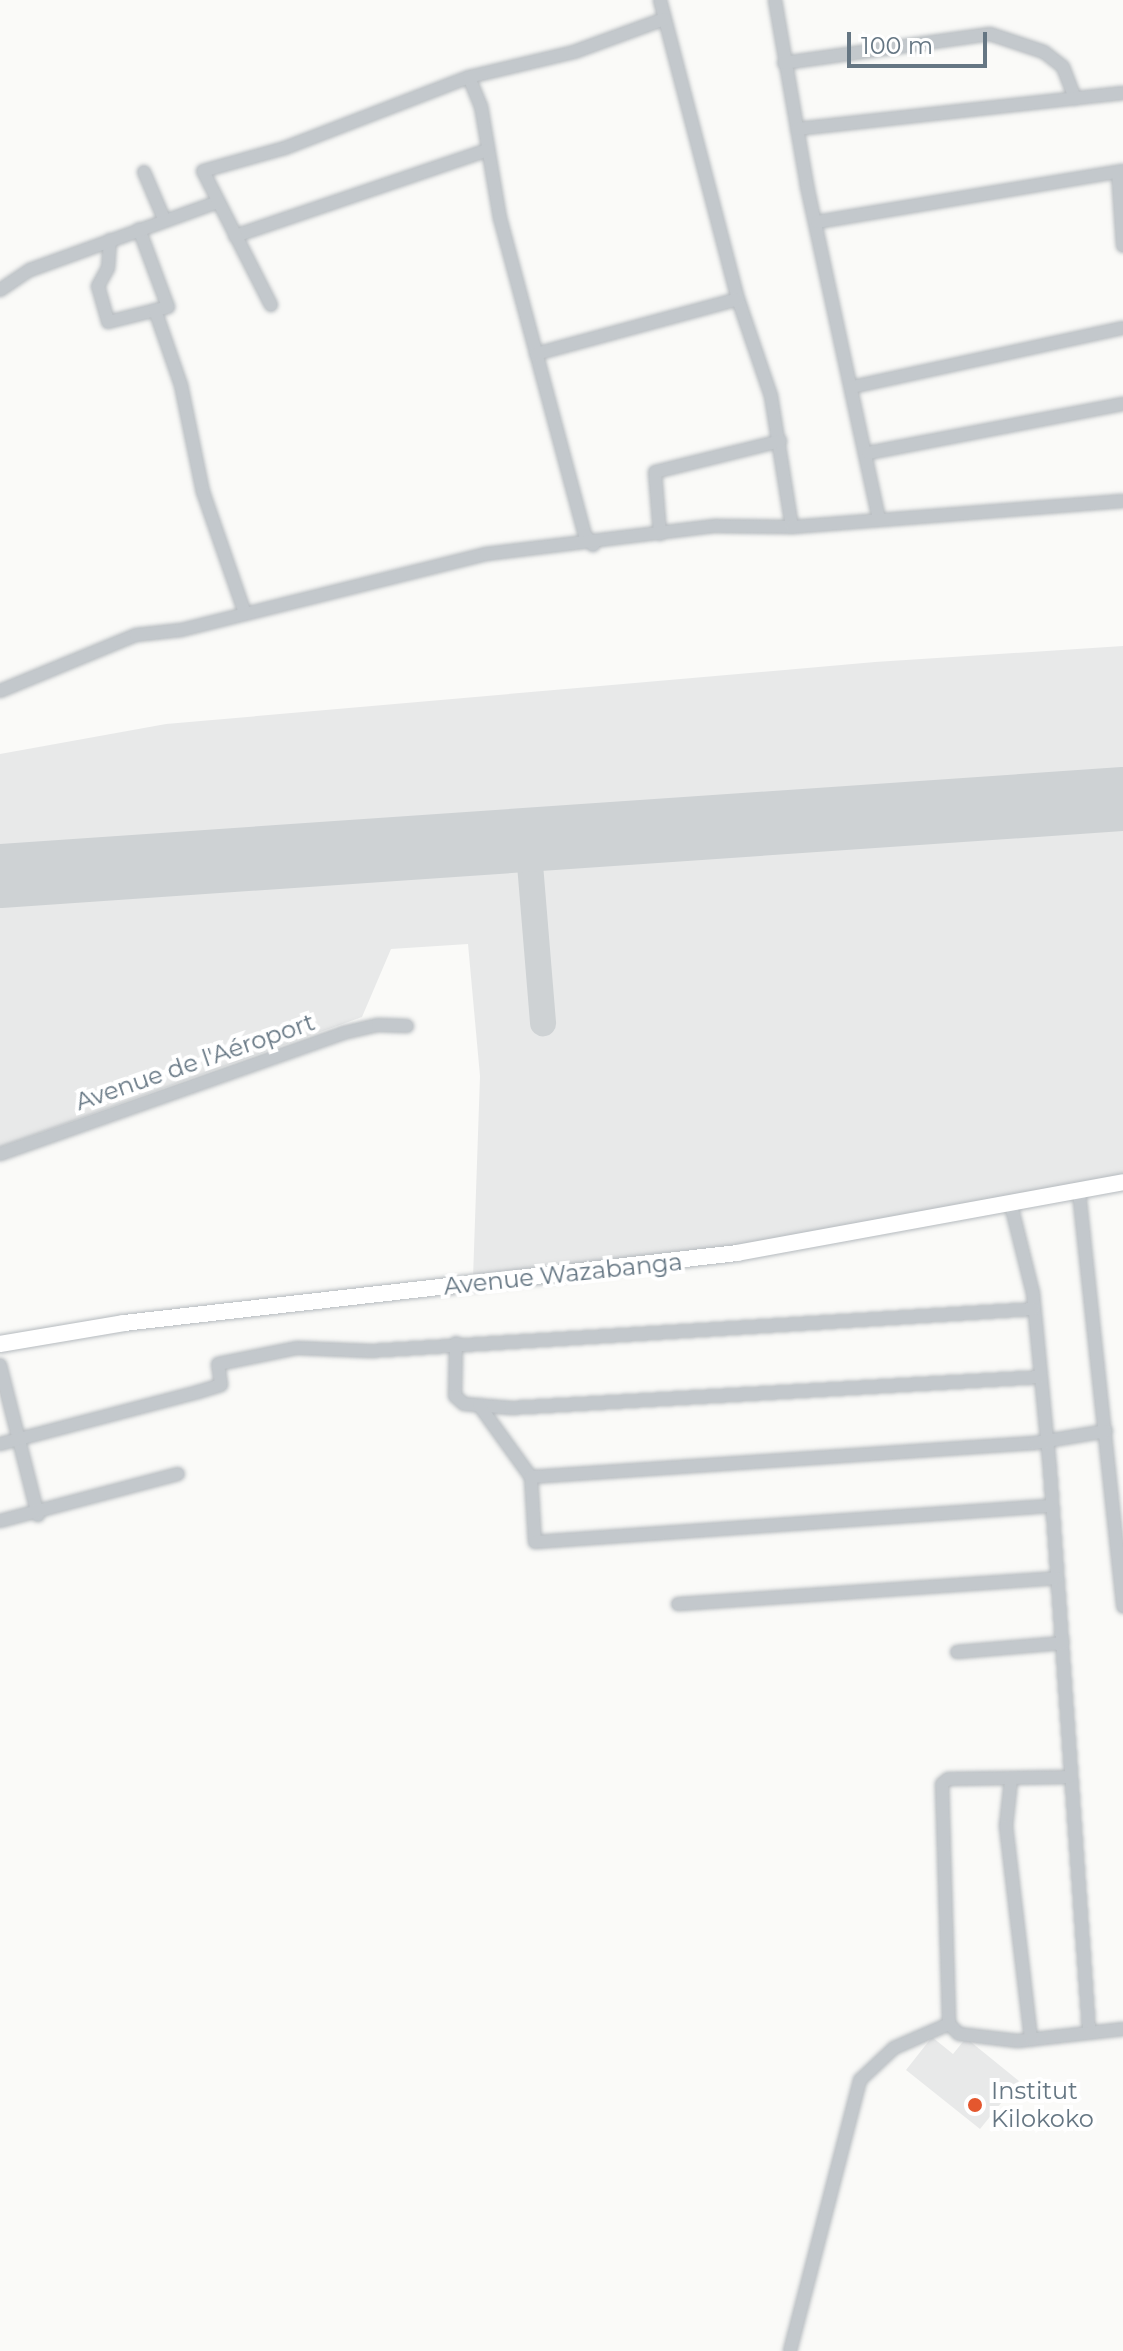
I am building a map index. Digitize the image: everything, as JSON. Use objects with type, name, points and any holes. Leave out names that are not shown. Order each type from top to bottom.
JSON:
[{"type":"main road","name":"Avenue Wazabanga","points":[[0,1344],[124,1323],[737,1253],[1123,1182]]},
{"type":"street","points":[[660,0],[680,64],[679,83],[738,299],[766,379],[780,441],[792,527]]},
{"type":"street","points":[[775,0],[797,129],[868,453],[879,518]]},
{"type":"street","points":[[271,305],[203,171],[285,148],[469,77],[574,52],[664,19]]},
{"type":"street","points":[[784,63],[990,34],[1044,52],[1063,67],[1075,99]]},
{"type":"street","points":[[469,77],[481,106],[488,150],[536,354],[585,535],[593,545]]},
{"type":"street","points":[[797,129],[1123,93]]},
{"type":"street","points":[[235,236],[488,150]]},
{"type":"street","points":[[817,222],[1121,171],[1123,246]]},
{"type":"street","points":[[144,172],[164,219]]},
{"type":"street","points":[[0,290],[30,270],[218,202]]},
{"type":"street","points":[[110,240],[108,268],[98,286],[108,322],[168,307],[139,229]]},
{"type":"street","points":[[536,354],[738,299]]},
{"type":"street","points":[[155,310],[181,385],[203,492],[245,613]]},
{"type":"street","points":[[852,387],[1123,328]]},
{"type":"street","points":[[868,453],[1123,404]]},
{"type":"street","points":[[660,534],[655,472],[780,441]]},
{"type":"street","points":[[0,691],[136,635],[245,613],[486,554],[593,545],[715,526],[792,527],[1123,501]]},
{"type":"street","name":"Avenue de l'Aéroport","points":[[0,1154],[343,1033],[378,1025],[407,1026]]},
{"type":"street","points":[[1079,1192],[1106,1431],[1120,1517],[1123,1607]]},
{"type":"street","points":[[1011,1205],[1028,1261],[1034,1309],[1063,1643],[1069,1777],[1089,2031]]},
{"type":"street","points":[[0,1444],[221,1385],[218,1364],[297,1348],[357,1351],[1034,1309]]},
{"type":"street","points":[[456,1343],[455,1396],[479,1405],[511,1408],[1040,1377]]},
{"type":"street","points":[[0,1365],[38,1515]]},
{"type":"street","points":[[479,1405],[531,1477],[535,1542],[1049,1506]]},
{"type":"street","points":[[531,1477],[1046,1440],[1106,1431]]},
{"type":"street","points":[[0,1521],[38,1515],[178,1474]]},
{"type":"street","points":[[678,1604],[1056,1578]]},
{"type":"street","points":[[957,1652],[1063,1643]]},
{"type":"street","points":[[1069,1777],[948,1779],[942,1784],[949,2024],[959,2034],[1031,2040],[1123,2029]]},
{"type":"street","points":[[1011,1780],[1006,1826],[1031,2040]]},
{"type":"street","points":[[790,2351],[860,2080],[894,2048],[949,2024]]},
{"type":"shaded area","points":[[1123,646],[1123,1176],[722,1254],[473,1278],[480,1076],[468,944],[391,949],[362,1017],[0,1147],[0,754],[166,724],[875,662]]},
{"type":"shaded area","name":"Institut Kilokoko","points":[[932,2037],[953,2054],[966,2038],[1019,2081],[980,2129],[906,2070]]},
{"type":"taxiway","points":[[528,840],[543,1023]]},
{"type":"runway","points":[[0,876],[1123,799]]},
{"type":"place","name":"Institut Kilokoko","points":[[975,2105]]}]
